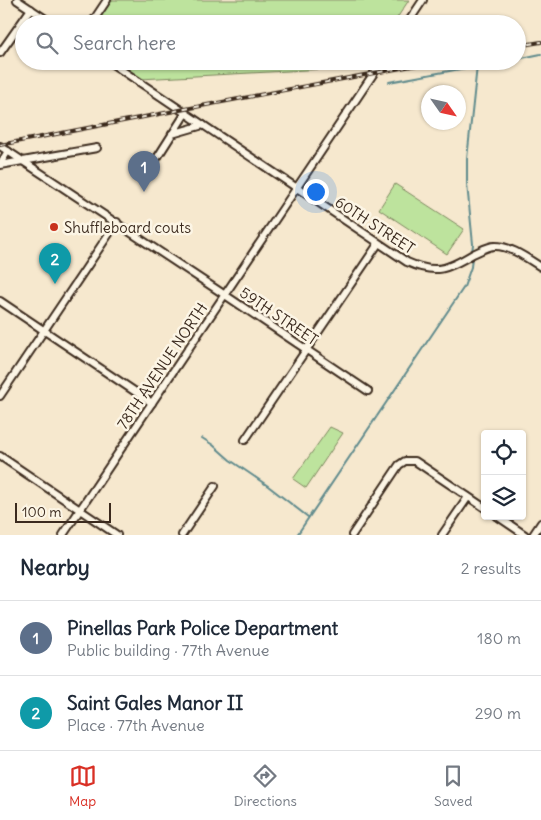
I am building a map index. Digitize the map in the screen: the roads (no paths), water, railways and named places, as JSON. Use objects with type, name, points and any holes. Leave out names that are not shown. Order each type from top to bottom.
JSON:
[{"type":"street","points":[[17,0],[40,15]]},
{"type":"street","points":[[98,15],[107,0]]},
{"type":"street","points":[[413,15],[423,0]]},
{"type":"street","points":[[27,15],[31,9]]},
{"type":"street","points":[[0,53],[15,32]]},
{"type":"street","name":"60TH STREET","points":[[121,70],[407,262],[428,270],[439,269],[450,266],[493,246],[513,251],[540,264]]},
{"type":"street","name":"78TH AVENUE NORTH","points":[[64,535],[376,70]]},
{"type":"street","points":[[152,166],[185,114]]},
{"type":"street","points":[[172,134],[203,125]]},
{"type":"street","name":"59TH STREET","points":[[0,146],[117,222],[368,391]]},
{"type":"street","points":[[0,164],[97,148]]},
{"type":"street","points":[[0,164],[8,151]]},
{"type":"street","points":[[0,396],[117,222]]},
{"type":"street","points":[[245,440],[378,244]]},
{"type":"street","points":[[0,301],[152,403]]},
{"type":"street","points":[[0,456],[116,535]]},
{"type":"street","points":[[352,535],[399,465],[406,461],[415,461],[481,505]]},
{"type":"street","points":[[182,535],[215,486]]},
{"type":"street","points":[[442,535],[468,497]]},
{"type":"street","points":[[503,520],[525,535]]},
{"type":"street","points":[[533,535],[541,523]]},
{"type":"waterway","points":[[526,57],[541,54]]},
{"type":"waterway","points":[[389,82],[455,70]]},
{"type":"waterway","points":[[472,253],[467,159],[477,70]]},
{"type":"waterway","points":[[297,535],[464,287],[471,267],[472,257]]},
{"type":"waterway","points":[[202,438],[308,517]]},
{"type":"railway","points":[[526,44],[541,42]]},
{"type":"railway","points":[[0,145],[391,70]]},
{"type":"place","name":"Pinellas Park Police Department","points":[[144,192]]},
{"type":"place","name":"Shuffleboard couts","points":[[54,227]]},
{"type":"place","name":"Saint Gales Manor II","points":[[55,284]]}]
